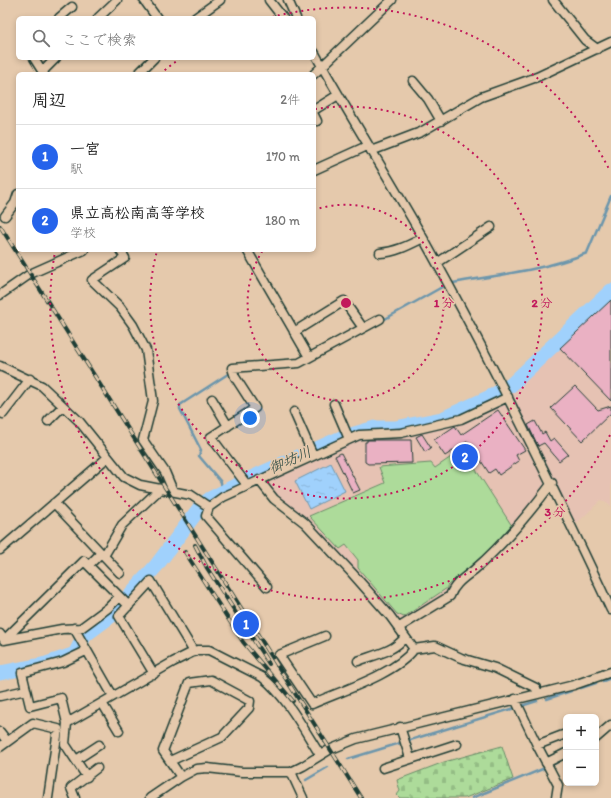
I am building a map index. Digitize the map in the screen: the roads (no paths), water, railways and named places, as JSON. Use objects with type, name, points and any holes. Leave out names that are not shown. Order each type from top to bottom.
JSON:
[{"type":"street","points":[[100,16],[117,0]]},
{"type":"street","points":[[144,0],[156,16]]},
{"type":"street","points":[[198,16],[220,0]]},
{"type":"street","points":[[269,0],[281,16]]},
{"type":"street","points":[[288,0],[295,16]]},
{"type":"street","points":[[316,72],[361,27],[392,0]]},
{"type":"street","points":[[553,0],[585,40],[596,49]]},
{"type":"street","points":[[61,16],[72,6]]},
{"type":"street","points":[[316,169],[369,148],[408,138],[441,121],[481,97],[537,77],[611,42]]},
{"type":"street","points":[[316,56],[423,238],[508,396],[552,483],[611,610]]},
{"type":"street","points":[[35,60],[42,72]]},
{"type":"street","points":[[44,72],[54,60]]},
{"type":"street","points":[[140,72],[152,60]]},
{"type":"street","points":[[413,81],[428,99],[441,121]]},
{"type":"street","points":[[316,109],[338,95]]},
{"type":"street","points":[[5,216],[16,200]]},
{"type":"street","points":[[436,263],[491,227]]},
{"type":"street","points":[[380,253],[403,248],[423,238]]},
{"type":"street","points":[[0,295],[30,274],[80,252]]},
{"type":"street","points":[[121,252],[125,258],[92,280],[120,307],[133,325],[146,350],[153,401],[143,440],[165,472],[173,491]]},
{"type":"street","points":[[247,252],[309,357]]},
{"type":"street","points":[[294,332],[344,301],[363,328]]},
{"type":"street","points":[[245,482],[211,437],[254,408],[235,377],[232,368],[299,363],[380,319]]},
{"type":"street","points":[[0,366],[42,386],[79,421],[124,476],[140,485],[191,495],[207,505]]},
{"type":"street","points":[[0,412],[3,414],[30,379]]},
{"type":"street","points":[[207,505],[223,497],[245,482],[259,480],[312,452],[349,438],[359,435],[401,433],[461,419],[508,396]]},
{"type":"street","points":[[212,399],[228,426]]},
{"type":"street","points":[[334,404],[349,438]]},
{"type":"street","points":[[48,421],[63,406]]},
{"type":"street","points":[[294,412],[312,452]]},
{"type":"street","points":[[0,550],[108,457]]},
{"type":"street","points":[[259,480],[274,499],[305,523],[352,573],[390,616],[414,649]]},
{"type":"street","points":[[398,628],[450,596],[453,587],[493,553],[514,532],[552,483]]},
{"type":"street","points":[[89,565],[102,555],[122,525],[160,489]]},
{"type":"street","points":[[54,503],[120,573]]},
{"type":"street","points":[[207,505],[206,516],[267,587]]},
{"type":"street","points":[[1,638],[84,561],[129,606]]},
{"type":"street","points":[[154,674],[119,616],[151,581],[194,652]]},
{"type":"street","points":[[1,638],[81,628],[120,598]]},
{"type":"street","points":[[74,628],[78,638],[113,696]]},
{"type":"street","points":[[325,636],[279,655],[312,704],[390,669],[408,658],[414,649],[435,646],[461,658],[495,668],[536,688],[538,694]]},
{"type":"street","points":[[358,661],[389,650],[400,644],[405,637]]},
{"type":"street","points":[[85,650],[63,662],[22,673],[30,706],[61,698],[67,723],[65,744],[87,777]]},
{"type":"street","points":[[67,723],[194,652],[209,650],[262,677],[285,702],[320,755]]},
{"type":"street","points":[[150,798],[181,776],[196,769],[207,768],[242,772],[291,772],[341,744],[400,727],[574,685],[611,672]]},
{"type":"street","points":[[170,761],[222,737],[249,708],[250,701],[211,680],[189,682],[162,751],[181,776]]},
{"type":"street","points":[[0,696],[26,690]]},
{"type":"street","points":[[515,699],[558,785],[556,798]]},
{"type":"street","points":[[102,703],[119,731]]},
{"type":"street","points":[[0,747],[32,723],[58,729],[48,798]]},
{"type":"street","points":[[599,735],[611,725]]},
{"type":"street","points":[[400,727],[410,758]]},
{"type":"street","points":[[0,732],[7,741]]},
{"type":"street","points":[[537,745],[563,735]]},
{"type":"street","points":[[383,768],[457,744]]},
{"type":"street","points":[[76,760],[99,745]]},
{"type":"street","points":[[546,763],[563,754]]},
{"type":"street","points":[[75,798],[71,788],[97,768]]},
{"type":"street","points":[[291,772],[303,798]]},
{"type":"water","points":[[331,463],[345,491],[309,509],[295,481]]},
{"type":"waterway","points":[[453,283],[538,268],[587,253],[611,196]]},
{"type":"waterway","points":[[385,319],[442,287]]},
{"type":"waterway","name":"御坊川","points":[[0,673],[46,664],[75,654],[85,635],[112,615],[156,566],[201,506],[210,499],[249,479],[341,438],[375,428],[395,428],[442,419],[490,397],[511,385],[611,291]]},
{"type":"waterway","points":[[222,493],[221,482],[199,456],[201,450],[180,409],[180,405],[231,372]]},
{"type":"waterway","points":[[603,681],[611,678]]},
{"type":"waterway","points":[[581,688],[596,683]]},
{"type":"waterway","points":[[547,699],[571,691]]},
{"type":"waterway","points":[[521,706],[537,701]]},
{"type":"waterway","points":[[348,759],[515,708]]},
{"type":"waterway","points":[[550,765],[556,763]]},
{"type":"waterway","points":[[306,780],[328,767]]},
{"type":"waterway","points":[[472,798],[545,768]]},
{"type":"railway","points":[[0,226],[16,251]]},
{"type":"railway","points":[[16,252],[361,798]]},
{"type":"railway","points":[[195,545],[207,568],[269,664]]},
{"type":"railway","points":[[185,552],[243,642],[293,701]]},
{"type":"place","name":"県立高松南高等学校","points":[[465,457]]},
{"type":"place","name":"一宮","points":[[246,624]]}]
